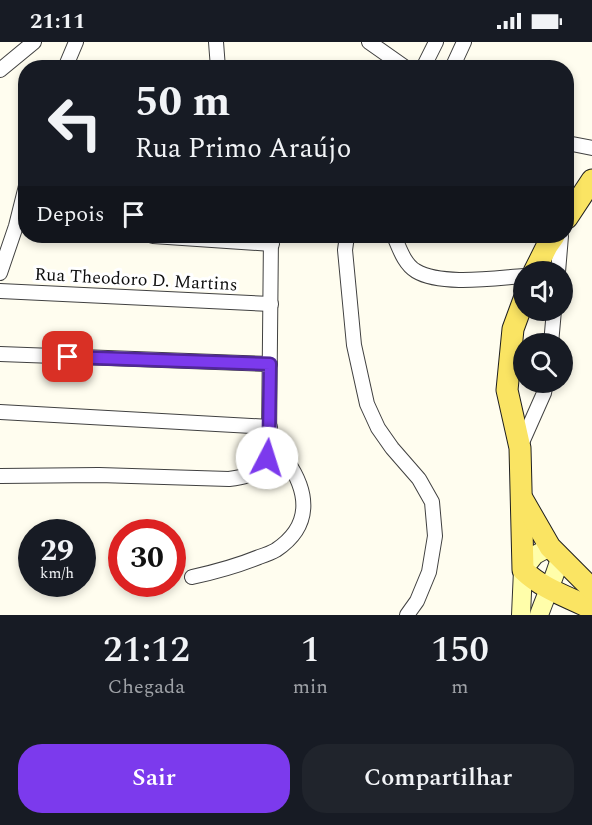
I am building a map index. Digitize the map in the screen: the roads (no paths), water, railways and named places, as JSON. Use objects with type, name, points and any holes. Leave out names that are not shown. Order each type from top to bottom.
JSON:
[{"type":"main road","points":[[574,207],[592,180]]},
{"type":"main road","points":[[540,261],[549,243]]},
{"type":"main road","points":[[516,321],[513,329],[507,390],[520,448],[521,615]]},
{"type":"main road","points":[[521,496],[555,552],[592,589]]},
{"type":"main road","points":[[522,570],[535,555],[555,552]]},
{"type":"main road","points":[[539,615],[555,576],[555,552]]},
{"type":"main road","points":[[522,570],[534,581],[548,589],[592,609]]},
{"type":"street","points":[[0,70],[34,42]]},
{"type":"street","points":[[68,60],[76,42]]},
{"type":"street","points":[[216,42],[217,60]]},
{"type":"street","points":[[369,42],[395,60]]},
{"type":"street","points":[[427,60],[436,42]]},
{"type":"street","points":[[456,60],[465,42]]},
{"type":"street","points":[[574,144],[592,148]]},
{"type":"street","points":[[1,267],[18,232]]},
{"type":"street","points":[[0,476],[99,475],[229,479],[245,477],[259,470],[267,458],[269,433],[271,243]]},
{"type":"street","points":[[346,243],[354,345],[367,404],[378,428],[419,479],[432,502],[435,536],[429,572],[417,601],[407,615]]},
{"type":"street","points":[[397,243],[402,255],[414,271],[435,278],[461,280],[513,277]]},
{"type":"street","points":[[559,261],[560,243]]},
{"type":"street","name":"Rua Theodoro D. Martins","points":[[0,291],[271,304]]},
{"type":"street","points":[[0,354],[270,364]]},
{"type":"street","points":[[520,448],[544,393]]},
{"type":"street","points":[[0,412],[269,433]]},
{"type":"street","points":[[192,577],[234,567],[275,551],[292,537],[302,518],[304,500],[297,478],[269,433]]}]
